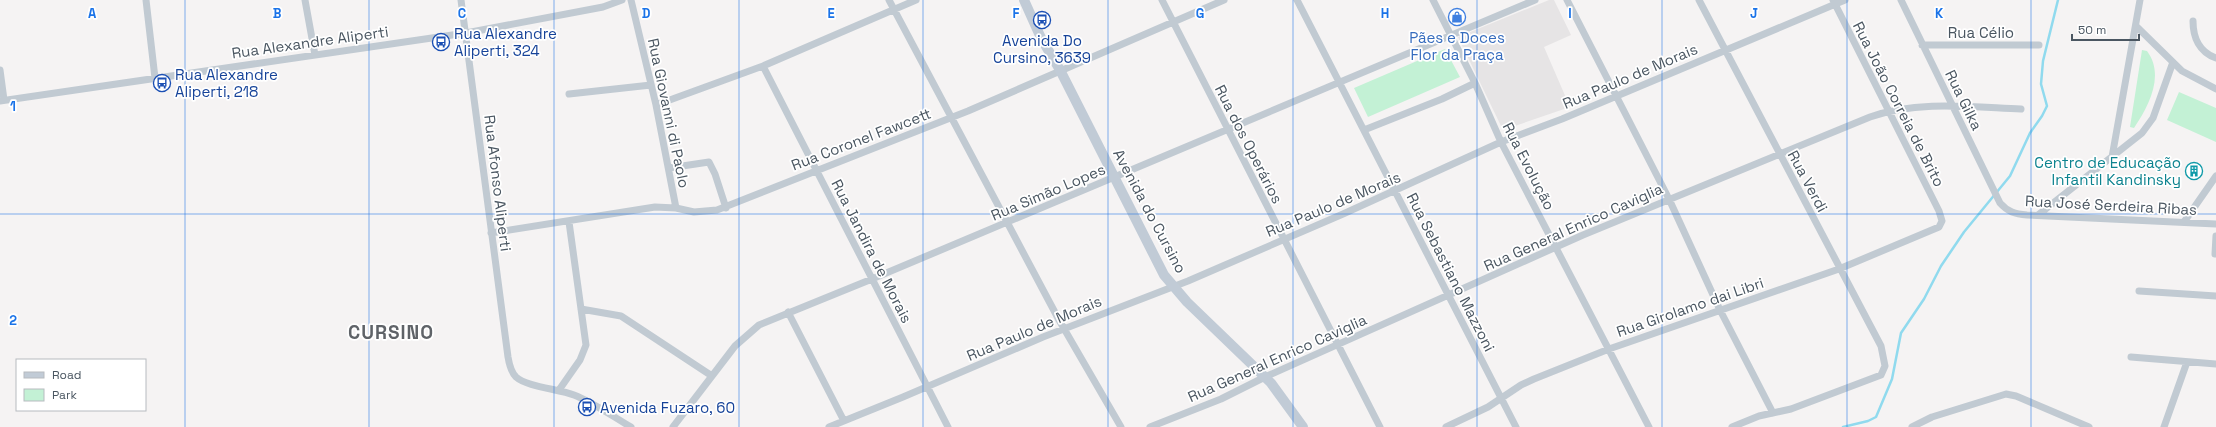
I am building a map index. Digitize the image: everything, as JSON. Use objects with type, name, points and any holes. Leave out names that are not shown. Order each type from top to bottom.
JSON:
[{"type":"main road","name":"Avenida do Cursino","points":[[1024,0],[1041,38],[1060,70],[1154,255],[1172,286],[1265,377],[1303,427]]},
{"type":"street","points":[[146,0],[155,78]]},
{"type":"street","points":[[305,0],[316,55]]},
{"type":"street","name":"Rua Afonso Aliperti","points":[[460,0],[466,32],[508,357],[516,376],[525,382],[559,390]]},
{"type":"street","name":"Rua Alexandre Aliperti","points":[[2,101],[466,32],[603,7],[622,0]]},
{"type":"street","name":"Rua Giovanni di Paolo","points":[[631,0],[656,105],[676,208]]},
{"type":"street","points":[[889,0],[1064,328],[1121,427]]},
{"type":"street","points":[[656,105],[763,66],[916,0]]},
{"type":"street","name":"Rua dos Operários","points":[[1162,0],[1380,427]]},
{"type":"street","name":"Rua Coronel Fawcett","points":[[491,233],[569,222],[618,212],[655,207],[704,212],[726,208],[816,170],[952,118],[1224,0]]},
{"type":"street","name":"Rua Sebastiano Mazzoni","points":[[1297,0],[1516,427]]},
{"type":"street","name":"Rua Evolução","points":[[1432,0],[1475,83],[1501,142],[1649,427]]},
{"type":"street","name":"Rua Simão Lopes","points":[[673,427],[712,376],[747,334],[769,319],[872,279],[1115,178],[1450,35],[1536,0]]},
{"type":"street","points":[[1567,0],[1615,97],[1669,199],[1720,310],[1773,413],[1759,416],[1732,427]]},
{"type":"street","name":"Rua Verdi","points":[[1699,0],[1839,269],[1881,346],[1885,366],[1881,375],[1791,409],[1773,413]]},
{"type":"street","name":"Rua Paulo de Morais","points":[[829,427],[1064,328],[1172,286],[1284,239],[1395,191],[1501,142],[1615,97],[1834,2],[1845,0]]},
{"type":"street","name":"Rua Gilka","points":[[1901,0],[1990,184],[2000,203],[2005,209]]},
{"type":"street","points":[[2112,157],[2140,0]]},
{"type":"street","name":"Rua João Correia de Brito","points":[[1834,2],[1942,219]]},
{"type":"street","points":[[2193,21],[2193,33],[2201,48],[2216,58]]},
{"type":"street","points":[[2136,26],[2182,70],[2216,89]]},
{"type":"street","name":"Rua Célio","points":[[1922,45],[2039,46]]},
{"type":"street","points":[[2038,215],[2142,133],[2154,118],[2173,62]]},
{"type":"street","name":"Rua Jandira de Morais","points":[[763,66],[948,427]]},
{"type":"street","points":[[0,70],[2,101]]},
{"type":"street","points":[[1364,130],[1436,102],[1475,83]]},
{"type":"street","points":[[569,94],[651,85]]},
{"type":"street","name":"Rua General Enrico Caviglia","points":[[1150,427],[1221,399],[1265,377],[1556,247],[1669,199],[1888,111],[1953,107],[2021,109]]},
{"type":"street","points":[[669,168],[709,162],[715,174],[726,208]]},
{"type":"street","points":[[2184,222],[2216,176]]},
{"type":"street","name":"Rua José Serdeira Ribas","points":[[2005,209],[2017,214],[2216,224]]},
{"type":"street","name":"Rua Girolamo dai Libri","points":[[1446,427],[1501,400],[1521,385],[1609,349],[1839,269],[1935,229],[1941,225],[1942,219]]},
{"type":"street","points":[[569,222],[586,345],[580,360],[559,390],[599,407],[631,427]]},
{"type":"street","points":[[2215,254],[2216,236]]},
{"type":"street","points":[[2138,291],[2216,296]]},
{"type":"street","points":[[581,309],[621,316],[712,376]]},
{"type":"street","points":[[788,312],[844,420]]},
{"type":"street","points":[[2131,357],[2216,364]]},
{"type":"street","points":[[2164,427],[2187,362]]},
{"type":"street","points":[[1912,427],[1932,417],[2006,394],[2016,396],[2089,427]]},
{"type":"shaded area","points":[[1549,0],[1554,0],[1571,35],[1544,47],[1570,107],[1506,129],[1502,128],[1458,37]]},
{"type":"green space","points":[[1445,49],[1460,77],[1368,117],[1354,88]]},
{"type":"green space","points":[[2142,50],[2147,51],[2152,60],[2155,70],[2155,80],[2153,90],[2145,110],[2134,128],[2130,127]]},
{"type":"green space","points":[[2179,92],[2216,108],[2216,142],[2167,120]]},
{"type":"waterway","points":[[1843,427],[1868,421],[1876,417],[1892,379],[1901,333],[1924,299],[1941,266],[1964,232],[2010,176],[2030,133],[2042,116],[2047,106],[2041,84],[2043,61],[2058,0]]},
{"type":"place","name":"Pães e Doces Flor da Praça","points":[[1457,17]]},
{"type":"place","name":"Avenida Do Cursino, 3639","points":[[1042,20]]},
{"type":"place","name":"Rua Alexandre Aliperti, 324","points":[[441,42]]},
{"type":"place","name":"Rua Alexandre Aliperti, 218","points":[[162,83]]},
{"type":"place","name":"Centro de Educação Infantil Kandinsky","points":[[2194,171]]},
{"type":"place","name":"Avenida Fuzaro, 60","points":[[587,407]]},
{"type":"district","name":"CURSINO","points":[[391,332]]}]
